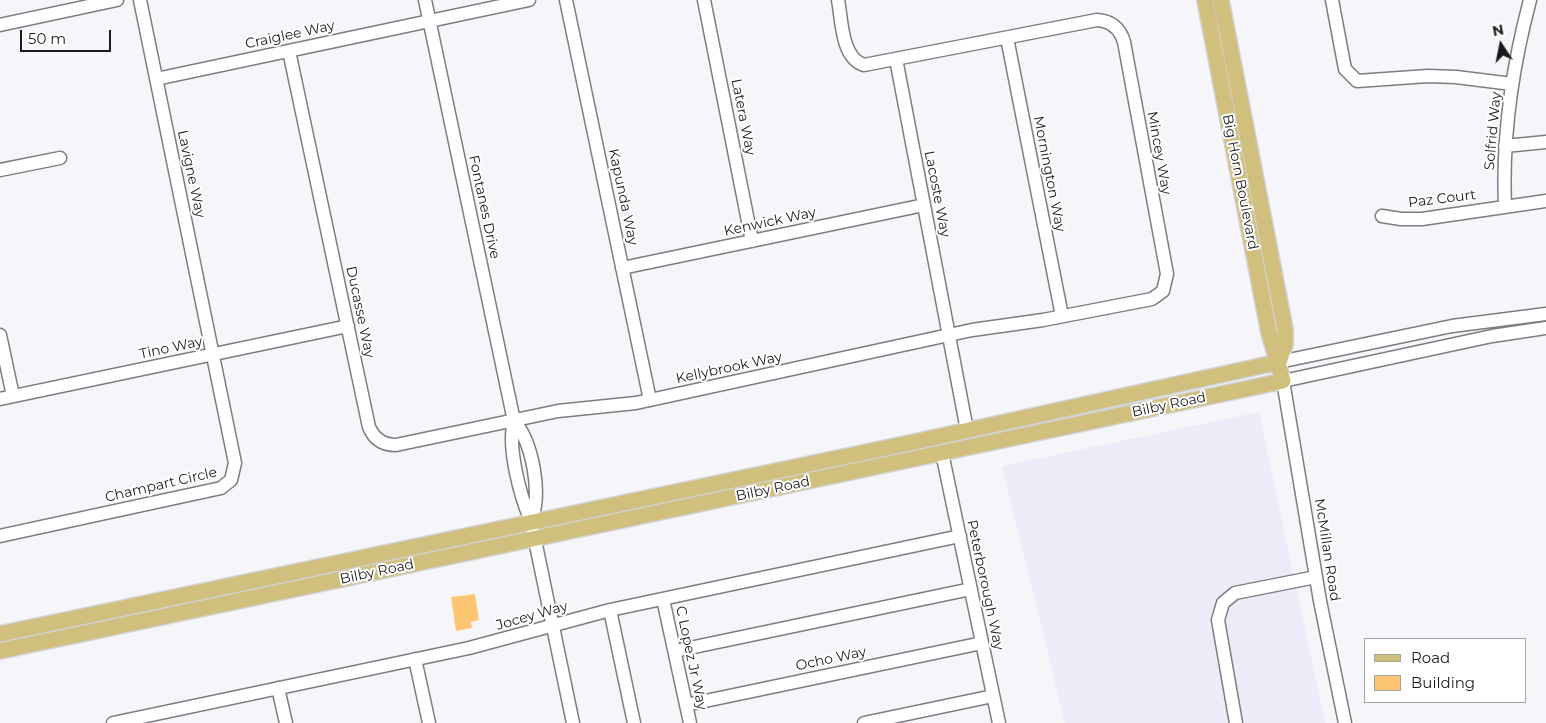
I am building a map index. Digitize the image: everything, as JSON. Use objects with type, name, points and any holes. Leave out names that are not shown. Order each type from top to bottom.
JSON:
[{"type":"main road","name":"Big Horn Boulevard","points":[[1205,0],[1269,333],[1279,362],[1282,381]]},
{"type":"main road","name":"Big Horn Boulevard","points":[[1221,0],[1285,329],[1285,345],[1279,362]]},
{"type":"main road","name":"Bilby Road","points":[[0,634],[968,430],[1279,362]]},
{"type":"main road","name":"Bilby Road","points":[[0,651],[1282,381]]},
{"type":"street","points":[[0,25],[117,0]]},
{"type":"street","name":"Lavigne Way","points":[[140,0],[212,354]]},
{"type":"street","name":"Fontanes Drive","points":[[425,0],[514,421],[512,448],[524,504],[531,521],[535,539],[573,723]]},
{"type":"street","name":"Craiglee Way","points":[[156,79],[529,0]]},
{"type":"street","name":"Kapunda Way","points":[[566,0],[650,400]]},
{"type":"street","name":"Latera Way","points":[[704,0],[752,241]]},
{"type":"street","name":"Mincey Way","points":[[838,0],[848,52],[854,60],[864,64],[1097,20],[1107,22],[1116,27],[1124,42],[1167,274],[1166,286],[1160,295],[1152,299],[949,335]]},
{"type":"street","points":[[1332,0],[1345,69],[1352,78],[1362,82],[1408,77],[1456,77],[1512,84]]},
{"type":"street","name":"Solfrid Way","points":[[1505,206],[1505,146],[1512,84],[1530,0]]},
{"type":"street","name":"Mornington Way","points":[[1007,38],[1062,316]]},
{"type":"street","name":"Ducasse Way","points":[[289,50],[369,427],[379,441],[396,446],[514,421]]},
{"type":"street","name":"Lacoste Way","points":[[896,59],[968,430]]},
{"type":"street","points":[[1505,146],[1546,142]]},
{"type":"street","points":[[0,170],[60,158]]},
{"type":"street","name":"Paz Court","points":[[1382,216],[1401,219],[1422,219],[1546,201]]},
{"type":"street","name":"Kenwick Way","points":[[622,268],[924,205]]},
{"type":"street","name":"Bilby Road","points":[[1279,362],[1452,326],[1546,314]]},
{"type":"street","name":"Tino Way","points":[[6,398],[348,326]]},
{"type":"street","name":"Bilby Road","points":[[1282,381],[1492,336],[1546,328]]},
{"type":"street","points":[[0,334],[6,398]]},
{"type":"street","name":"Kellybrook Way","points":[[514,421],[574,409],[615,406],[650,400],[949,335]]},
{"type":"street","name":"Champart Circle","points":[[0,536],[215,490],[226,485],[234,475],[235,463],[212,354]]},
{"type":"street","name":"McMillan Road","points":[[1282,381],[1316,578],[1344,723]]},
{"type":"street","name":"Peterborough Way","points":[[942,453],[999,723]]},
{"type":"street","name":"Jocey Way","points":[[113,723],[415,660],[496,642],[610,610],[960,536]]},
{"type":"street","points":[[1236,723],[1218,620],[1223,603],[1235,593],[1316,578]]},
{"type":"street","points":[[674,651],[971,590]]},
{"type":"street","name":"C Lopez Jr Way","points":[[663,598],[690,723]]},
{"type":"street","points":[[610,610],[634,723]]},
{"type":"street","name":"Ocho Way","points":[[686,705],[982,643]]},
{"type":"street","points":[[415,660],[429,723]]},
{"type":"street","points":[[278,688],[286,723]]},
{"type":"street","points":[[864,723],[993,696]]},
{"type":"shaded area","points":[[1259,412],[1325,723],[1065,723],[1002,466]]},
{"type":"building","points":[[475,594],[479,620],[471,622],[472,628],[456,631],[451,597]]}]
